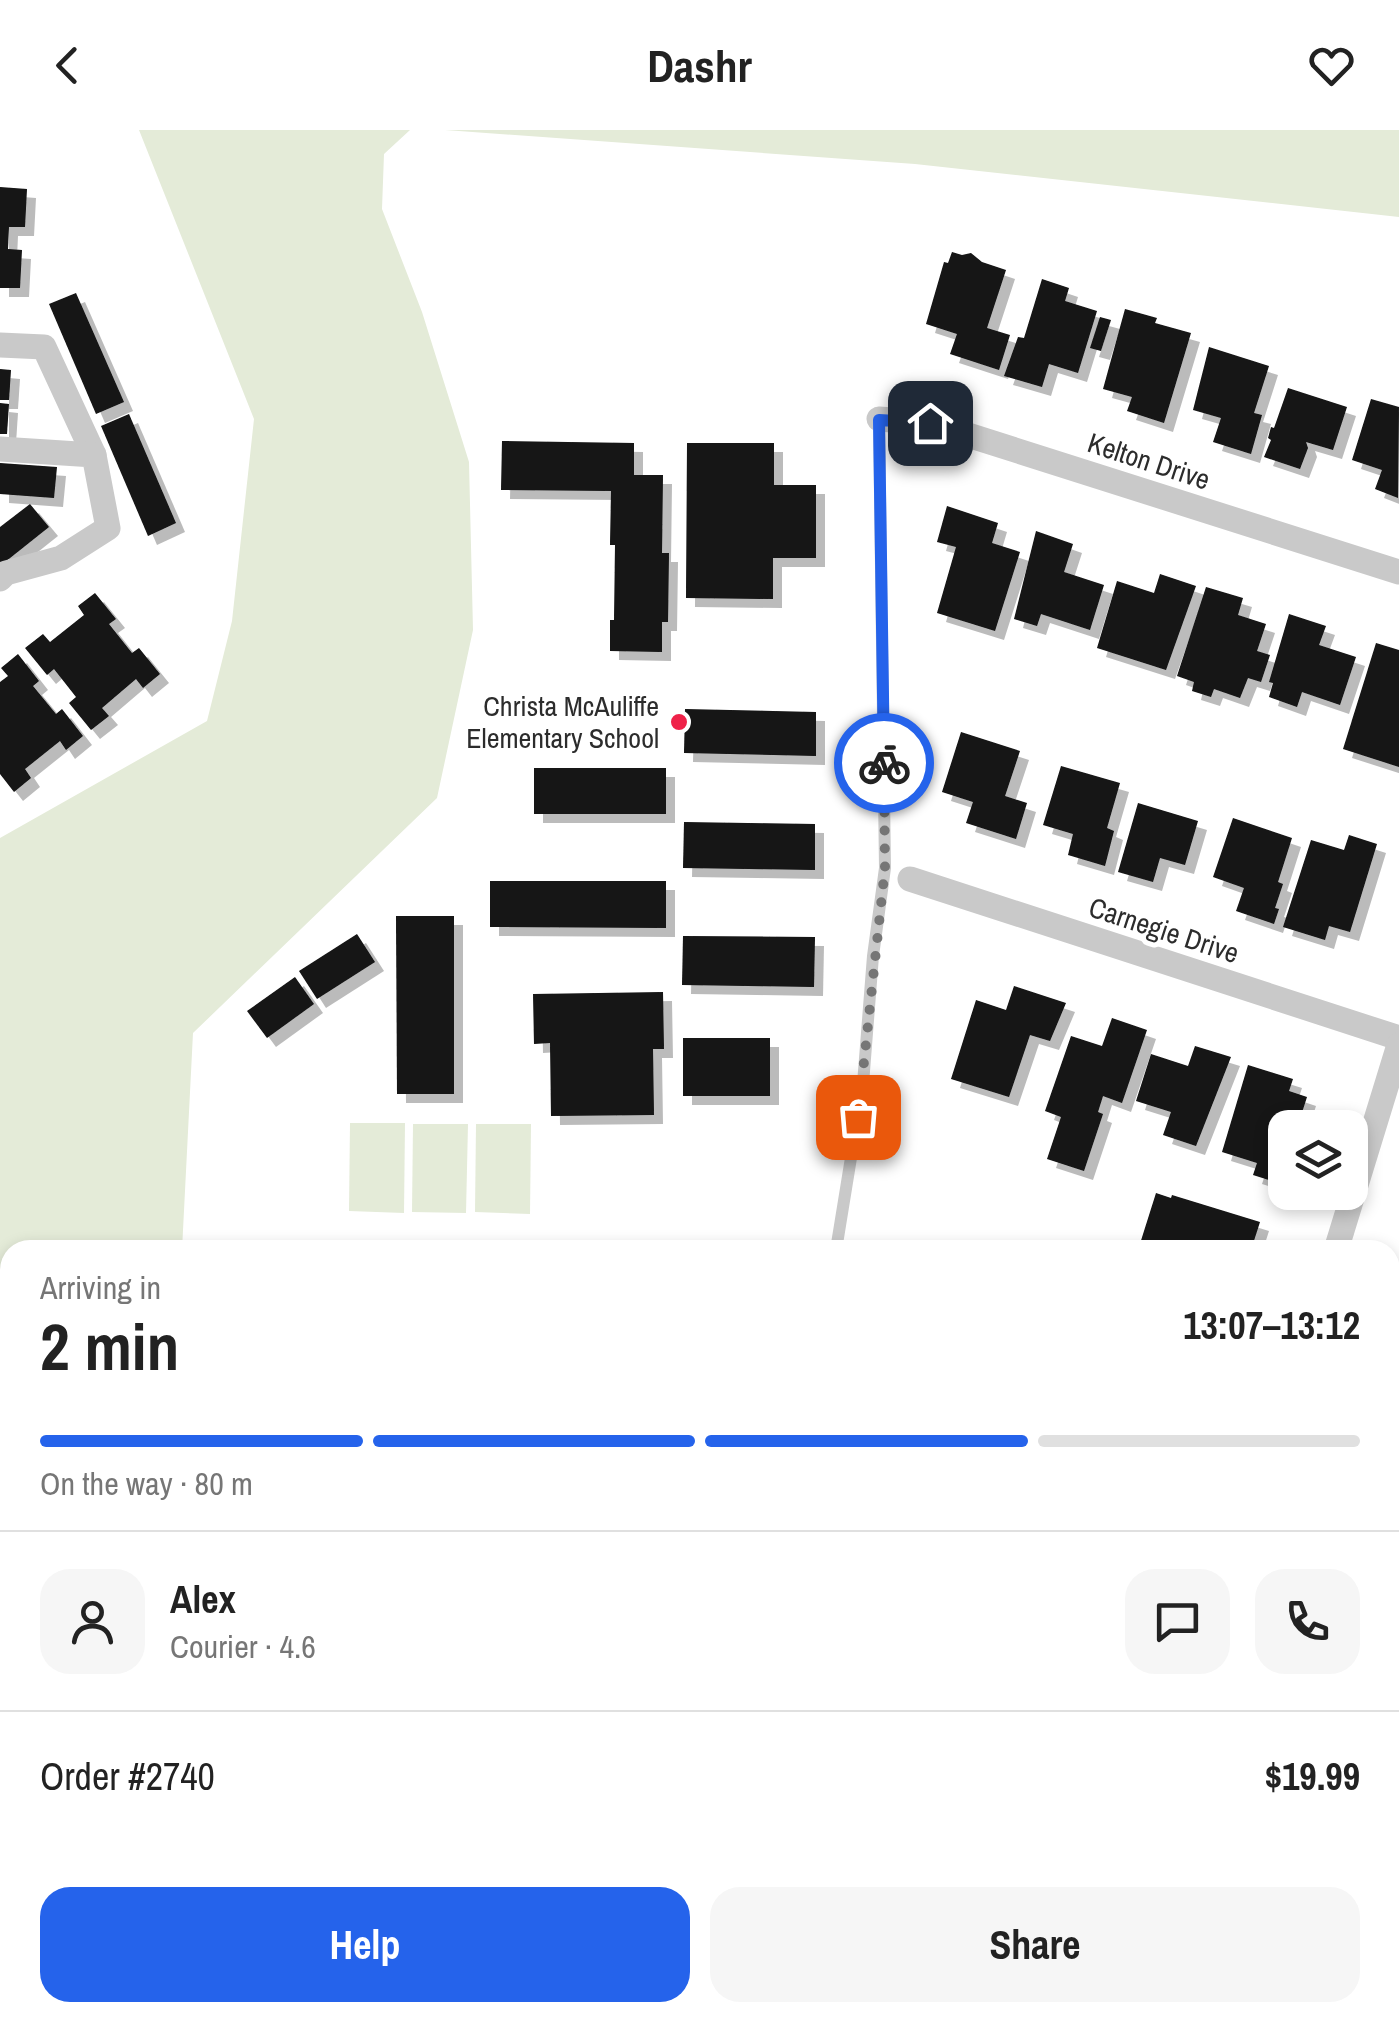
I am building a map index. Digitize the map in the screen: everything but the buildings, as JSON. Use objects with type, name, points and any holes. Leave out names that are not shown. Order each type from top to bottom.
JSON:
[{"type":"street","points":[[0,345],[44,347],[94,455],[108,528],[60,558],[6,573],[0,579]]},
{"type":"street","name":"Kelton Drive","points":[[879,420],[930,423],[1399,572]]},
{"type":"street","points":[[0,449],[94,455]]},
{"type":"street","name":"Carnegie Drive","points":[[910,878],[1399,1038]]},
{"type":"street","points":[[1339,1240],[1399,1046]]},
{"type":"lane","points":[[838,1240],[863,1084],[873,956],[885,868],[879,420]]},
{"type":"green space","points":[[139,130],[410,130],[384,154],[382,209],[422,312],[469,462],[473,630],[437,798],[193,1033],[183,1240],[0,1240],[0,838],[207,721],[232,621],[254,419]]},
{"type":"green space","points":[[445,130],[1399,130],[1399,217],[915,164]]},
{"type":"green space","points":[[350,1123],[405,1123],[404,1213],[349,1211]]},
{"type":"green space","points":[[413,1124],[468,1124],[466,1213],[412,1212]]},
{"type":"green space","points":[[476,1124],[531,1124],[530,1214],[475,1212]]},
{"type":"way so far","points":[[858,1117],[885,868],[884,763]]},
{"type":"place","name":"Christa McAuliffe Elementary School","points":[[679,722]]},
{"type":"route","points":[[884,763],[879,420],[930,423]]}]
